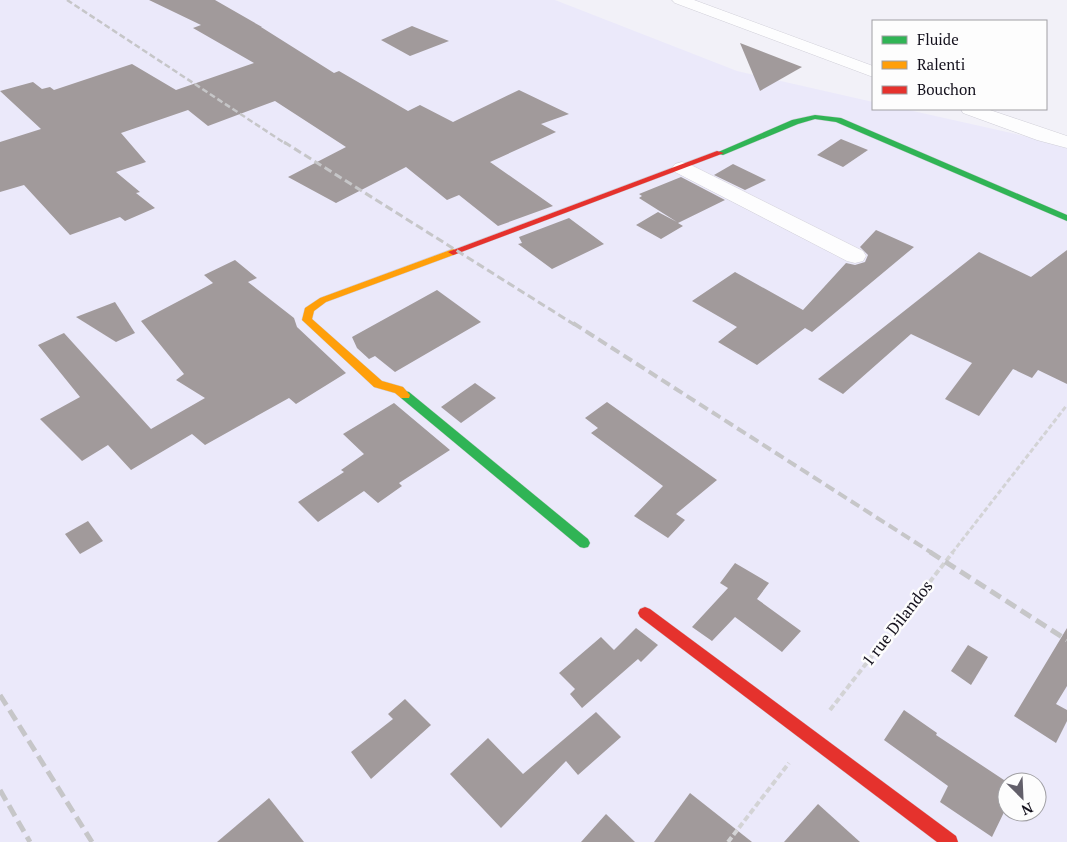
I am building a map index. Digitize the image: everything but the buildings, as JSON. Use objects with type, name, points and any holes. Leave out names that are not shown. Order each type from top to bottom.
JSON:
[{"type":"street","points":[[680,0],[872,72]]},
{"type":"street","points":[[973,110],[1044,136],[1067,142]]},
{"type":"street","points":[[584,543],[399,390],[378,384],[307,320],[309,310],[323,300],[682,168],[795,122],[815,118],[838,120],[1067,218]]},
{"type":"street","points":[[682,168],[855,256]]},
{"type":"street","points":[[644,613],[950,842]]},
{"type":"path","name":"1 rue Dilandos","points":[[728,842],[1067,404]]},
{"type":"shaded area","points":[[0,0],[555,0],[737,71],[872,102],[872,110],[908,110],[1067,144],[1067,842],[0,842]]},
{"type":"railway","points":[[67,0],[286,144]]},
{"type":"railway","points":[[284,142],[575,325]]},
{"type":"railway","points":[[573,323],[932,553]]},
{"type":"railway","points":[[930,552],[1067,640]]},
{"type":"railway","points":[[0,695],[92,842]]},
{"type":"railway","points":[[0,790],[30,842]]},
{"type":"traffic: fast","points":[[720,153],[795,122],[815,117],[838,120],[1067,218]]},
{"type":"traffic: fast","points":[[405,395],[584,543]]},
{"type":"traffic: slow","points":[[405,395],[399,390],[378,384],[307,320],[309,310],[323,300],[453,252]]},
{"type":"traffic: jam","points":[[453,252],[720,153]]},
{"type":"traffic: jam","points":[[645,613],[950,842]]}]
